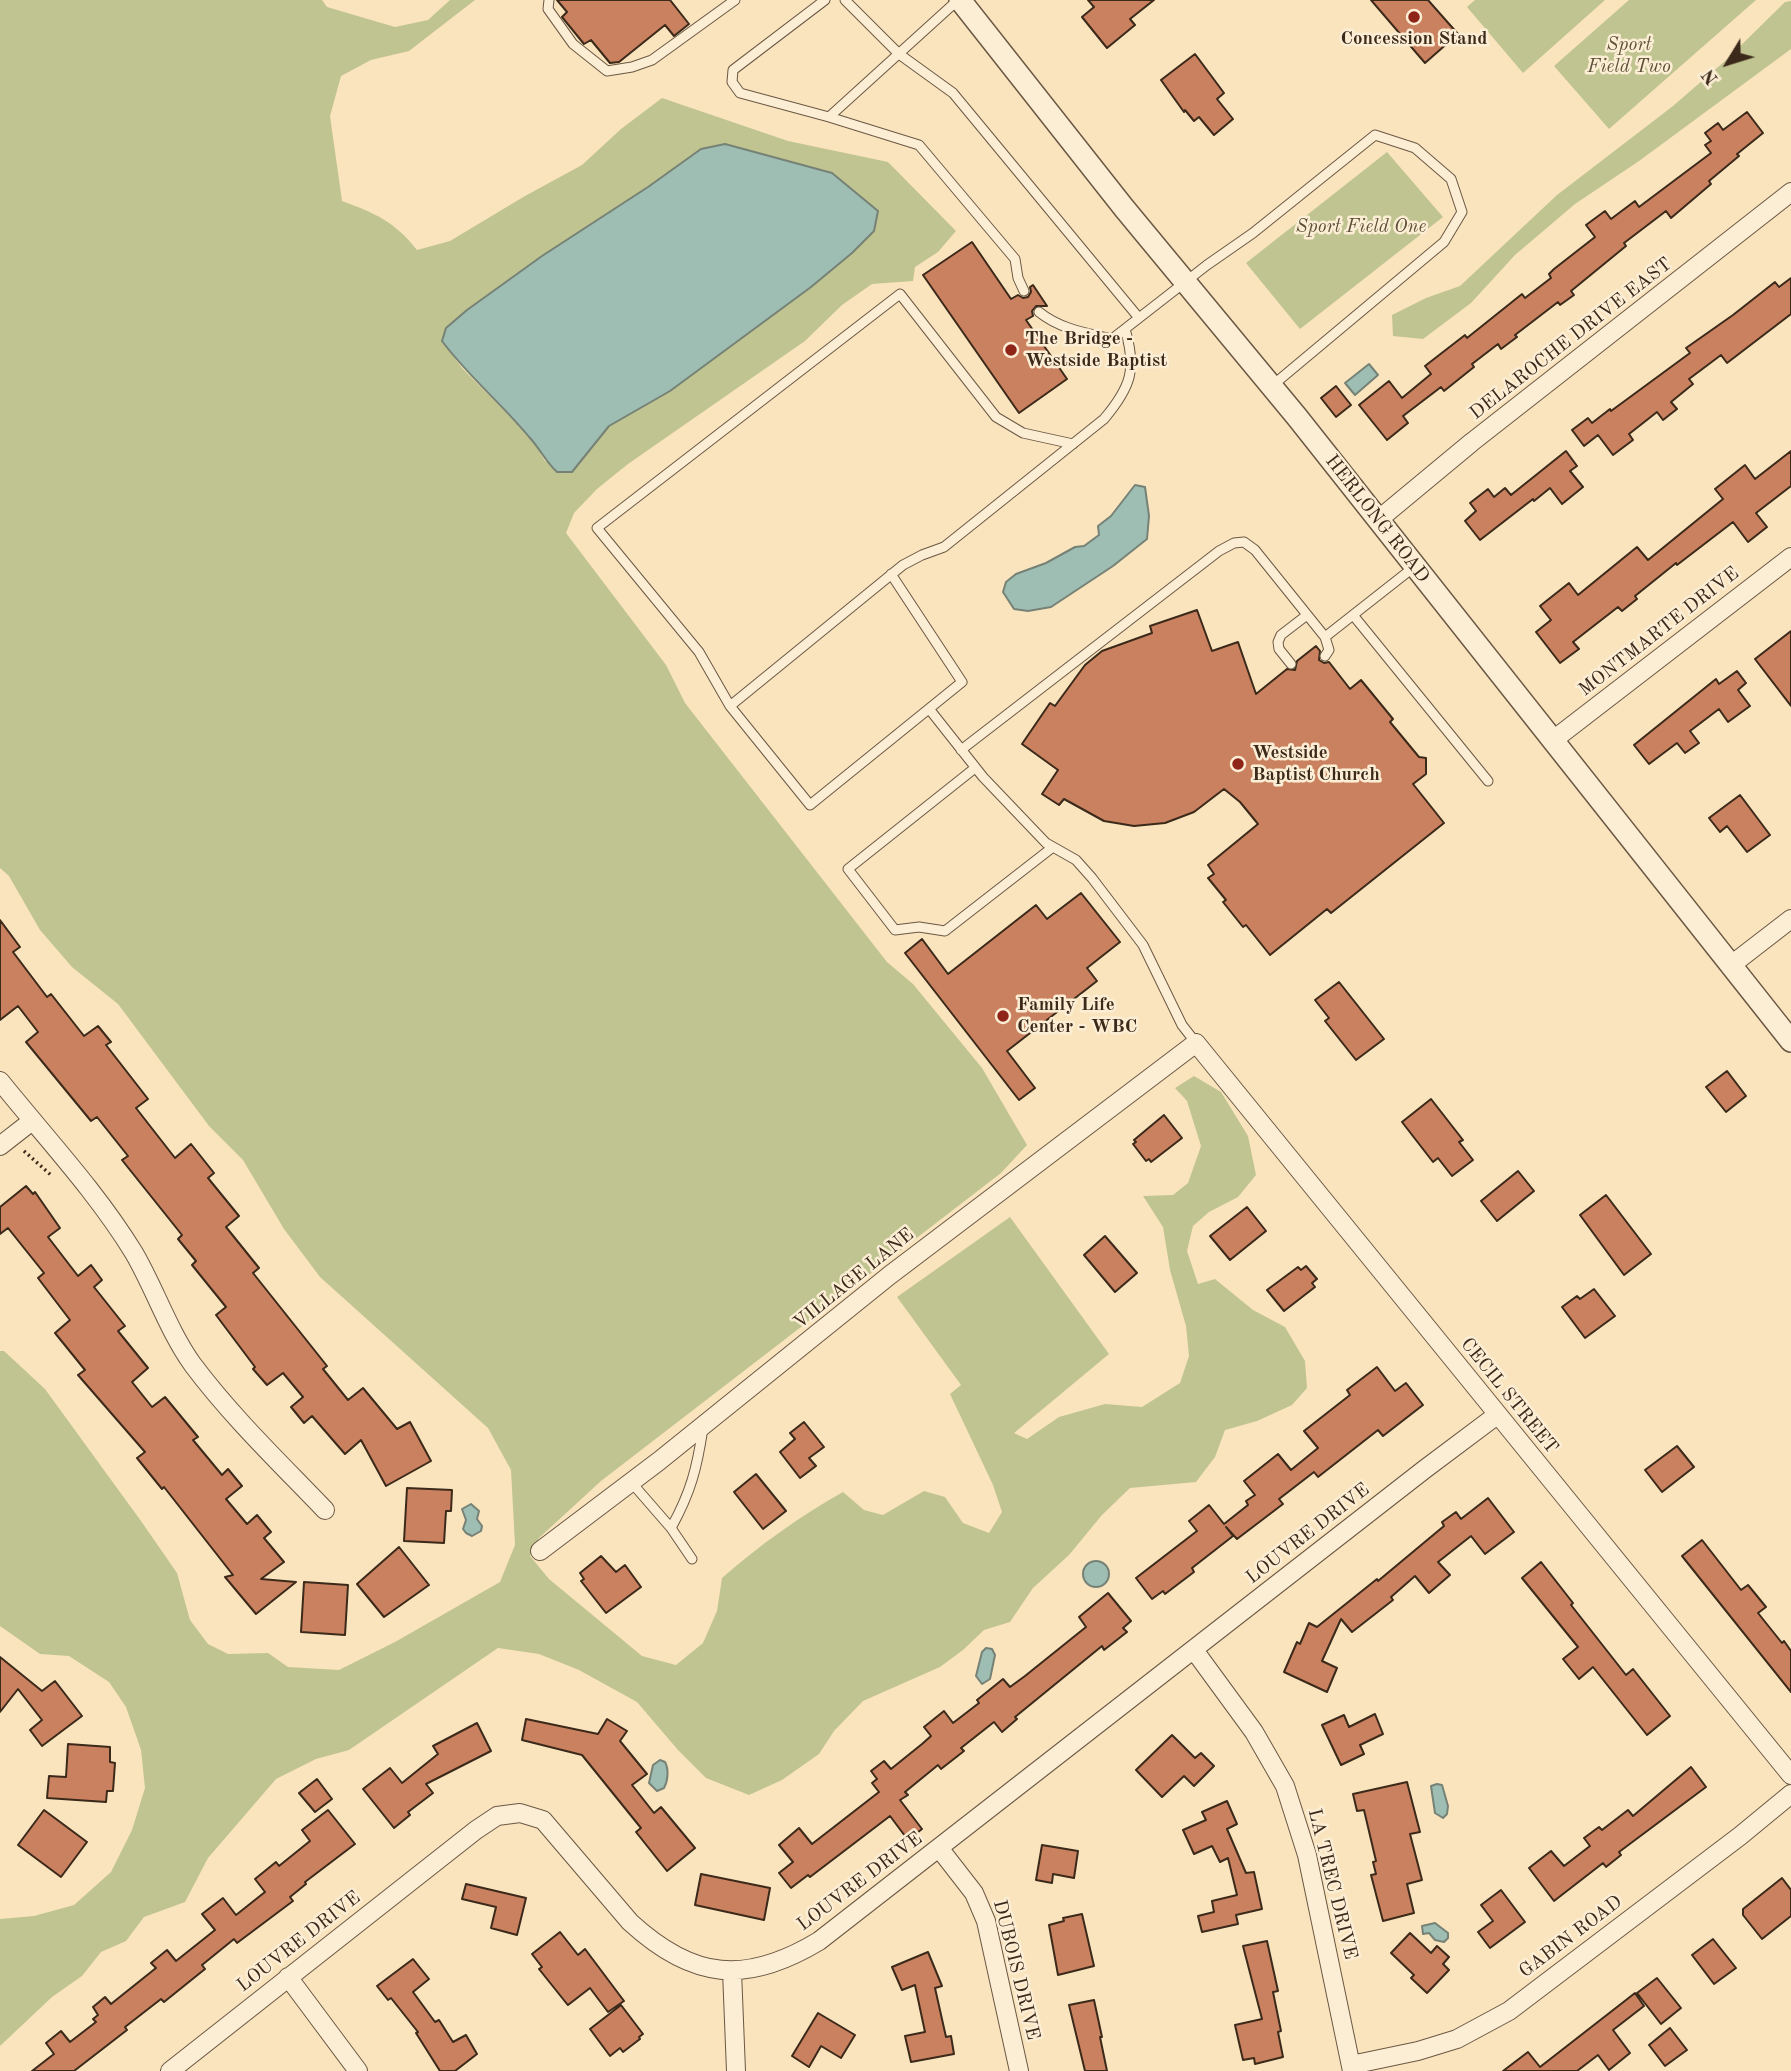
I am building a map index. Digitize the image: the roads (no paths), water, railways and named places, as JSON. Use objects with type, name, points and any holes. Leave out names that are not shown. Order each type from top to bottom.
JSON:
[{"type":"street","name":"HERLONG ROAD","points":[[959,0],[1415,566],[1791,1041]]},
{"type":"street","name":"DELAROCHE DRIVE EAST","points":[[1378,520],[1504,417],[1791,192]]},
{"type":"street","name":"MONTMARTE DRIVE","points":[[1552,741],[1791,557]]},
{"type":"street","points":[[1730,966],[1791,919]]},
{"type":"street","name":"CECIL STREET","points":[[1196,1043],[1791,1775]]},
{"type":"street","name":"VILLAGE LANE","points":[[540,1551],[703,1426],[890,1275],[1196,1043]]},
{"type":"street","points":[[0,1081],[114,1222],[135,1255],[170,1327],[215,1394],[325,1510]]},
{"type":"street","points":[[0,1146],[32,1121]]},
{"type":"street","name":"LOUVRE DRIVE","points":[[170,2071],[497,1816],[520,1814],[542,1820],[629,1922],[643,1935],[682,1959],[700,1966],[732,1971],[761,1968],[795,1956],[819,1941],[1497,1415]]},
{"type":"street","name":"LA TREC DRIVE","points":[[1194,1650],[1254,1732],[1285,1786],[1307,1855],[1352,2068]]},
{"type":"street","name":"GABIN ROAD","points":[[1352,2068],[1457,2039],[1509,2011],[1740,1836],[1791,1794]]},
{"type":"street","name":"DUBOIS DRIVE","points":[[939,1848],[974,1893],[986,1920],[1019,2071]]},
{"type":"street","points":[[732,1971],[736,2071]]},
{"type":"street","points":[[288,1977],[358,2071]]},
{"type":"lane","points":[[549,0],[548,9],[573,44],[607,71],[652,60],[735,0]]},
{"type":"lane","points":[[825,0],[733,70],[732,82],[740,93],[919,145],[1015,258],[1018,278],[1024,291]]},
{"type":"lane","points":[[845,0],[899,54],[953,93],[1139,318]]},
{"type":"lane","points":[[829,117],[959,0]]},
{"type":"lane","points":[[1039,312],[1049,320],[1076,331],[1112,339],[1253,233],[1375,135],[1415,148],[1451,179],[1462,212],[1444,242],[1271,386]]},
{"type":"lane","points":[[891,574],[962,682],[810,806],[730,706],[699,652],[597,528],[900,294],[996,417],[1023,433],[1073,444]]},
{"type":"lane","points":[[730,706],[891,574],[922,555],[944,548],[1104,419],[1118,403],[1130,380],[1132,353],[1125,329]]},
{"type":"lane","points":[[961,750],[1219,551],[1234,543],[1244,542],[1255,550],[1325,638],[1329,650],[1325,656]]},
{"type":"lane","points":[[1325,638],[1415,566]]},
{"type":"lane","points":[[1291,664],[1279,649],[1278,642],[1281,635],[1307,615]]},
{"type":"lane","points":[[1353,615],[1488,781]]},
{"type":"lane","points":[[930,710],[975,768],[1046,843],[1076,860],[1143,945],[1185,1031],[1196,1043]]},
{"type":"lane","points":[[975,768],[848,869],[895,930],[919,927],[945,931],[1053,847]]},
{"type":"lane","points":[[671,1528],[686,1502],[696,1473],[703,1426]]},
{"type":"lane","points":[[631,1482],[671,1528],[692,1559]]},
{"type":"water","points":[[725,144],[832,173],[878,211],[874,231],[811,287],[670,391],[609,426],[572,472],[557,472],[534,442],[442,341],[446,328],[542,256],[701,149]]},
{"type":"water","points":[[1369,364],[1378,375],[1355,395],[1345,383]]},
{"type":"water","points":[[1135,485],[1145,487],[1149,516],[1147,539],[1113,566],[1051,607],[1028,611],[1014,609],[1003,592],[1006,582],[1016,574],[1046,563],[1075,547],[1084,546],[1099,535],[1098,526],[1111,516]]},
{"type":"water","points":[[471,1504],[479,1511],[477,1519],[482,1526],[481,1531],[472,1536],[463,1529],[466,1520],[462,1509]]},
{"type":"water","points":[[1096,1561],[1105,1565],[1109,1574],[1105,1583],[1096,1587],[1087,1583],[1083,1574],[1087,1565]]},
{"type":"water","points":[[986,1648],[992,1649],[995,1655],[990,1679],[982,1684],[976,1676],[982,1652]]},
{"type":"water","points":[[660,1760],[665,1762],[668,1775],[664,1788],[657,1791],[649,1783],[653,1765]]},
{"type":"water","points":[[1442,1785],[1448,1806],[1447,1814],[1443,1818],[1435,1813],[1431,1786]]},
{"type":"water","points":[[1435,1923],[1448,1933],[1444,1942],[1435,1940],[1429,1933],[1423,1934],[1422,1926]]},
{"type":"place","name":"Concession Stand","points":[[1414,17]]},
{"type":"place","name":"The Bridge - Westside Baptist","points":[[1011,350]]},
{"type":"place","name":"Westside Baptist Church","points":[[1238,764]]},
{"type":"place","name":"Family Life Center - WBC","points":[[1003,1016]]},
{"type":"park label","name":"Sport Field Two","points":[[1629,56]]},
{"type":"park label","name":"Sport Field One","points":[[1361,227]]}]
